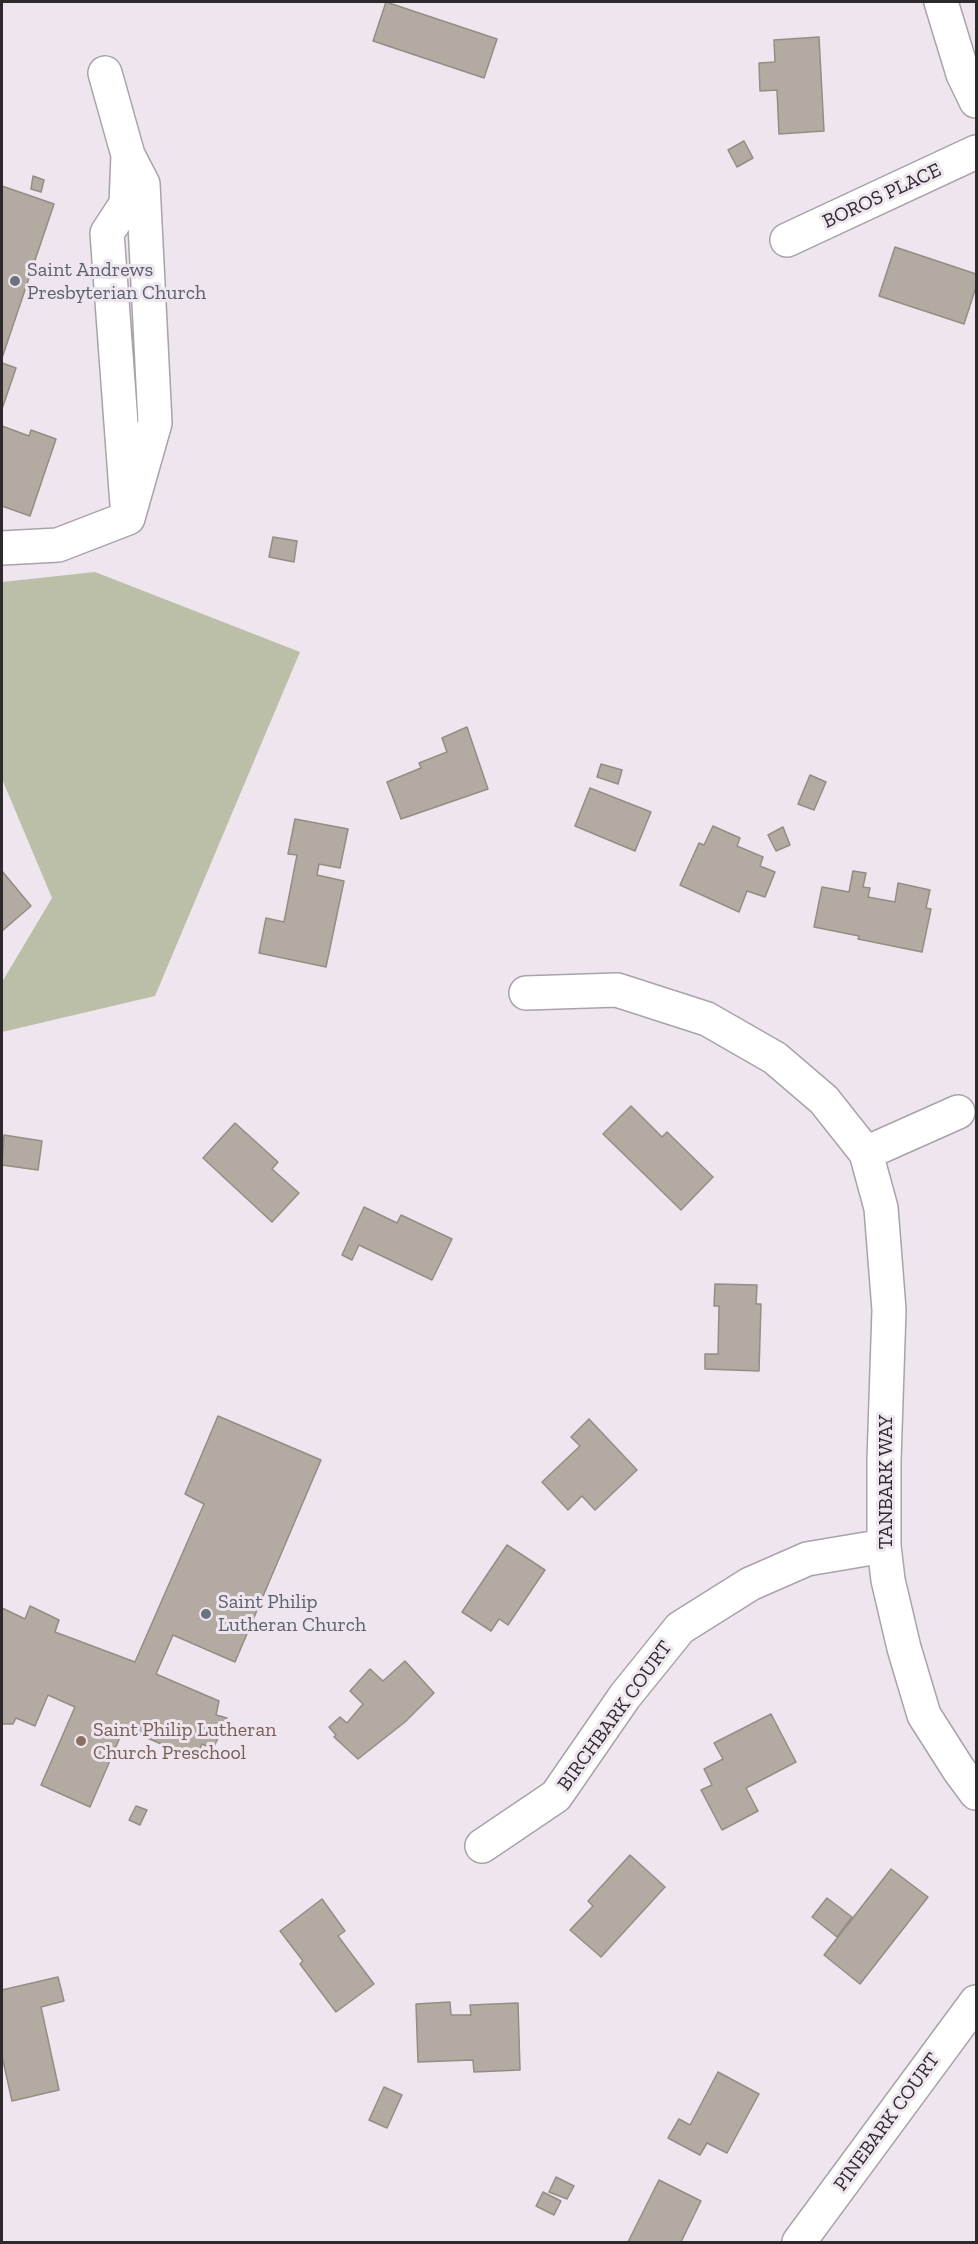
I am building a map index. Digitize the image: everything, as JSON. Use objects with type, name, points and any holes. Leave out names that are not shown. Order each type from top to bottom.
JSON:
[{"type":"street","points":[[941,2],[963,74],[976,101]]},
{"type":"street","points":[[105,72],[128,155],[143,184],[155,423],[128,518]]},
{"type":"street","name":"BOROS PLACE","points":[[787,240],[976,152]]},
{"type":"street","points":[[128,155],[126,204],[107,233],[128,518]]},
{"type":"street","points":[[119,408],[154,416]]},
{"type":"street","points":[[2,548],[58,545],[128,518]]},
{"type":"street","name":"TANBARK WAY","points":[[526,993],[617,990],[707,1019],[775,1058],[824,1100],[866,1153],[881,1208],[889,1310],[885,1546],[888,1580],[904,1648],[924,1715],[976,1793]]},
{"type":"street","points":[[866,1153],[958,1112]]},
{"type":"street","name":"BIRCHBARK COURT","points":[[482,1846],[556,1796],[625,1695],[680,1628],[750,1584],[807,1559],[885,1546]]},
{"type":"street","name":"PINEBARK COURT","points":[[798,2242],[976,2002]]},
{"type":"green space","points":[[95,572],[300,652],[155,996],[2,1032],[2,982],[52,898],[2,779],[2,582]]},
{"type":"building","points":[[386,2],[497,39],[484,78],[373,41]]},
{"type":"building","points":[[819,37],[824,131],[779,134],[777,90],[760,91],[759,63],[775,62],[774,40]]},
{"type":"building","points":[[744,141],[753,158],[737,167],[728,150]]},
{"type":"building","points":[[33,176],[44,180],[41,192],[31,189]]},
{"type":"building","name":"Saint Andrews Presbyterian Church","points":[[2,186],[54,204],[2,358]]},
{"type":"building","points":[[895,247],[976,274],[976,287],[964,324],[879,296]]},
{"type":"building","points":[[2,363],[16,368],[2,409]]},
{"type":"building","points":[[2,426],[29,436],[31,430],[56,439],[30,516],[2,506]]},
{"type":"building","points":[[273,537],[297,541],[294,562],[269,557]]},
{"type":"building","points":[[467,727],[488,789],[401,819],[387,782],[421,768],[419,763],[447,752],[442,738]]},
{"type":"building","points":[[601,764],[622,770],[618,784],[597,777]]},
{"type":"building","points":[[810,775],[826,782],[814,810],[798,804]]},
{"type":"building","points":[[590,788],[651,812],[635,851],[575,826]]},
{"type":"building","points":[[295,819],[348,829],[340,868],[319,864],[317,875],[344,881],[326,967],[259,953],[266,918],[284,922],[297,855],[288,854]]},
{"type":"building","points":[[713,826],[740,838],[737,846],[763,857],[760,866],[775,872],[765,897],[747,891],[739,912],[680,885],[699,843],[704,845]]},
{"type":"building","points":[[783,827],[790,845],[776,851],[768,835]]},
{"type":"building","points":[[2,871],[31,906],[2,931]]},
{"type":"building","points":[[853,871],[866,873],[863,887],[870,888],[868,897],[895,902],[898,883],[930,890],[926,908],[931,909],[922,952],[814,927],[822,887],[849,892]]},
{"type":"building","points":[[631,1106],[662,1137],[667,1132],[713,1177],[681,1210],[603,1134]]},
{"type":"building","points":[[235,1123],[278,1162],[272,1169],[299,1193],[272,1222],[203,1158]]},
{"type":"building","points":[[4,1135],[42,1141],[38,1170],[2,1165]]},
{"type":"building","points":[[364,1207],[397,1223],[401,1215],[452,1239],[432,1280],[359,1245],[352,1260],[342,1255]]},
{"type":"building","points":[[715,1284],[757,1285],[756,1304],[761,1304],[759,1371],[705,1369],[705,1354],[718,1354],[719,1306],[714,1306]]},
{"type":"building","name":"Saint Philip Lutheran Church","points":[[218,1416],[321,1460],[235,1662],[173,1635],[156,1674],[219,1701],[216,1715],[227,1718],[213,1749],[202,1744],[196,1759],[124,1728],[90,1807],[41,1785],[75,1707],[48,1695],[35,1726],[16,1718],[13,1724],[2,1724],[2,1608],[25,1619],[30,1606],[59,1620],[55,1632],[135,1662],[204,1504],[185,1494]]},
{"type":"building","points":[[589,1419],[637,1470],[595,1510],[582,1496],[568,1510],[542,1482],[580,1446],[571,1437]]},
{"type":"building","points":[[507,1545],[545,1570],[508,1625],[499,1619],[491,1631],[462,1612]]},
{"type":"building","points":[[405,1661],[434,1693],[405,1722],[358,1759],[334,1737],[336,1735],[329,1727],[340,1717],[347,1723],[363,1704],[350,1691],[370,1669],[383,1681]]},
{"type":"building","points":[[771,1714],[796,1762],[746,1788],[758,1811],[722,1830],[701,1790],[712,1785],[704,1769],[723,1759],[714,1743]]},
{"type":"building","points":[[136,1806],[147,1810],[140,1825],[129,1820]]},
{"type":"building","points":[[630,1855],[665,1887],[601,1957],[570,1930],[593,1906],[588,1901]]},
{"type":"building","points":[[891,1869],[928,1897],[860,1984],[824,1955]]},
{"type":"building","points":[[827,1898],[852,1917],[837,1937],[812,1917]]},
{"type":"building","points":[[322,1899],[345,1931],[338,1936],[374,1984],[336,2012],[300,1964],[303,1961],[280,1931]]},
{"type":"building","points":[[58,1977],[64,2001],[41,2007],[59,2090],[12,2101],[2,2056],[2,1990]]},
{"type":"building","points":[[450,2002],[451,2015],[471,2015],[470,2005],[518,2003],[520,2070],[474,2072],[473,2060],[418,2062],[416,2004]]},
{"type":"building","points":[[718,2072],[759,2094],[727,2153],[707,2143],[700,2155],[668,2138],[679,2119],[690,2125]]},
{"type":"building","points":[[384,2087],[402,2095],[387,2128],[369,2120]]},
{"type":"building","points":[[556,2177],[574,2186],[567,2199],[549,2192]]},
{"type":"building","points":[[659,2180],[701,2201],[681,2242],[628,2242]]},
{"type":"building","points":[[543,2192],[561,2201],[554,2215],[536,2206]]},
{"type":"place","name":"Saint Andrews Presbyterian Church","points":[[15,281]]},
{"type":"place","name":"Saint Philip Lutheran Church","points":[[206,1614]]},
{"type":"place","name":"Saint Philip Lutheran Church Preschool","points":[[81,1741]]}]
